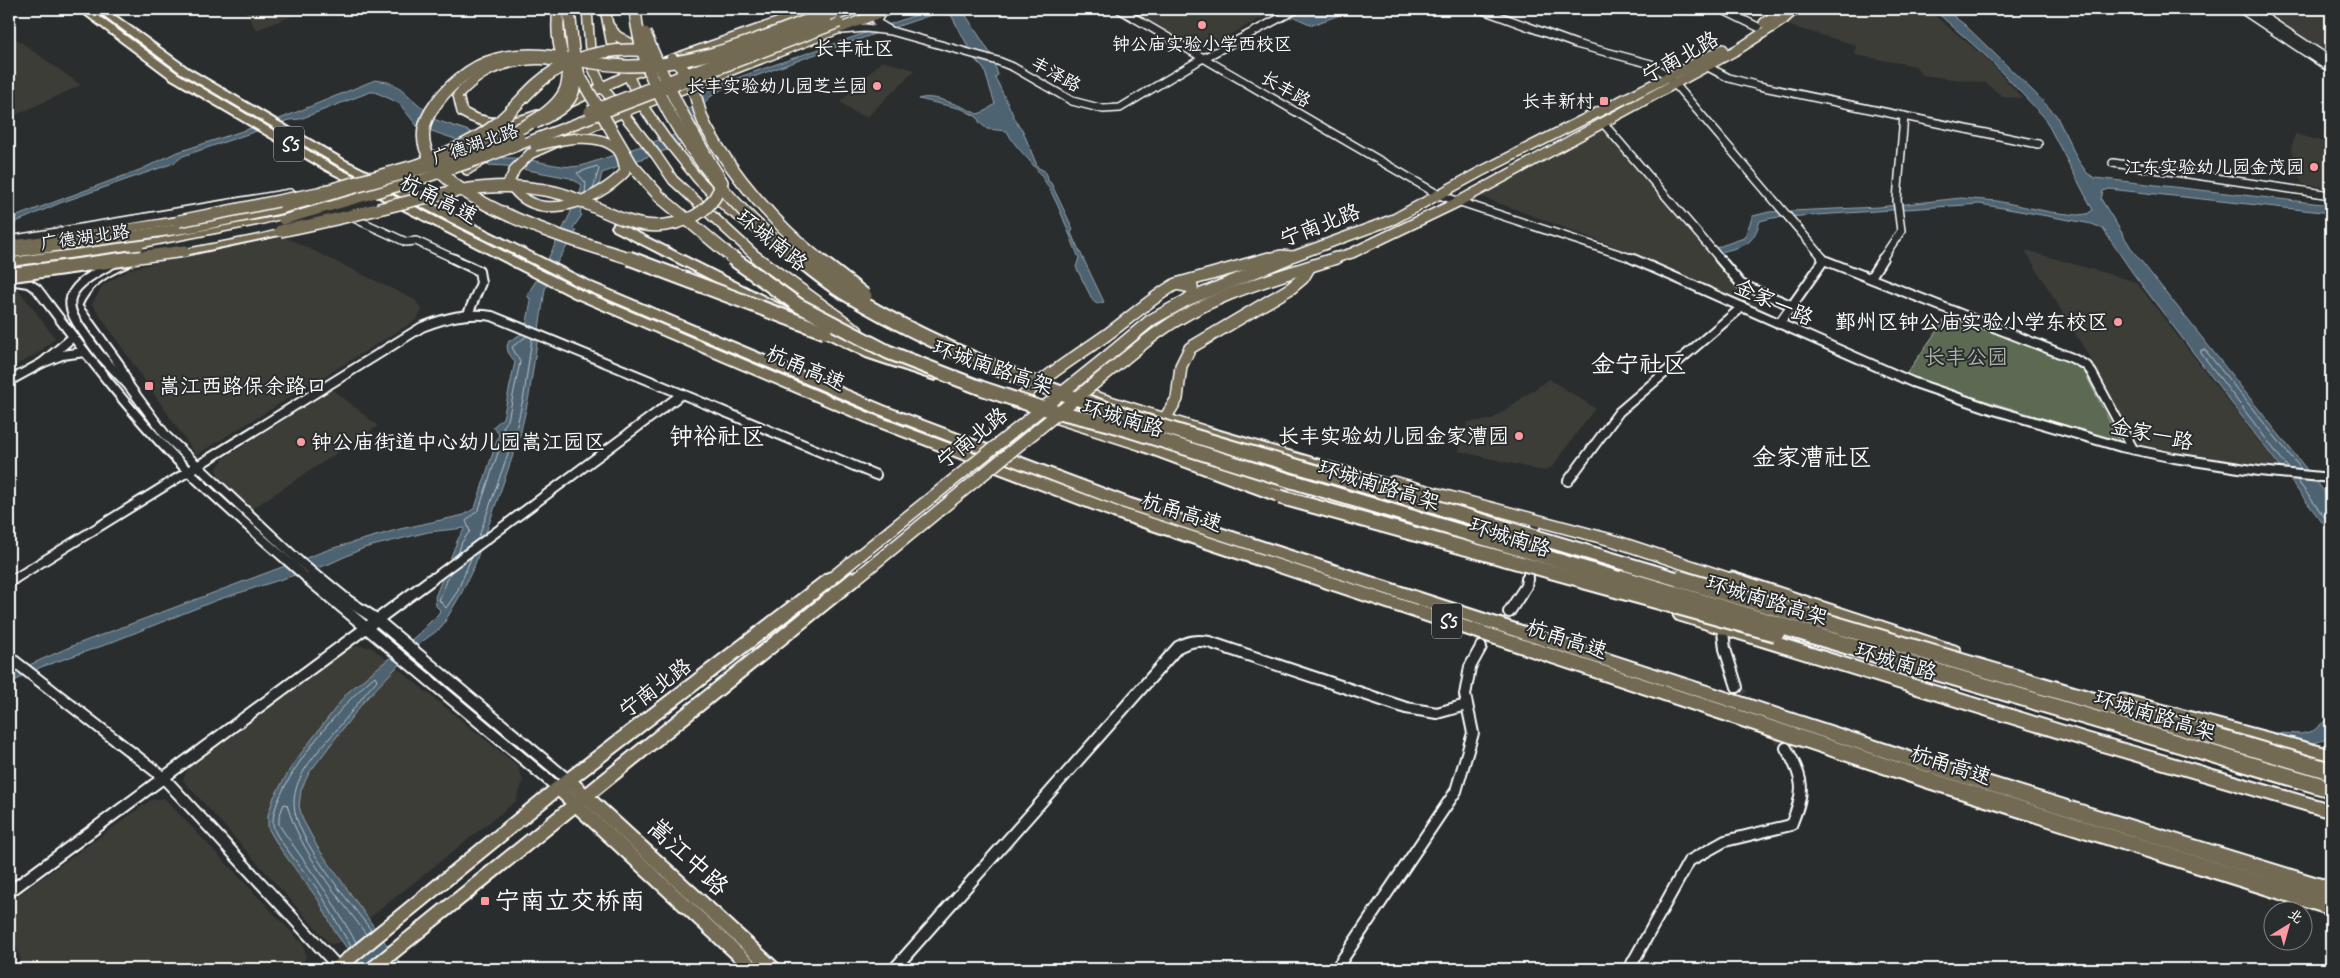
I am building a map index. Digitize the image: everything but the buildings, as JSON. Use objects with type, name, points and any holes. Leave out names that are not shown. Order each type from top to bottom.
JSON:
[{"type":"highway","name":"杭甬高速","points":[[83,9],[174,76],[330,168],[512,254]]},
{"type":"highway","name":"杭甬高速","points":[[100,9],[185,71],[332,157],[512,254],[583,290],[871,419],[1118,513],[1928,780],[2331,907]]},
{"type":"highway","points":[[9,245],[179,221],[318,193],[421,164],[502,136],[525,126],[552,108],[561,97],[568,78],[557,34],[558,9]]},
{"type":"highway","name":"环城南路高架","points":[[569,9],[573,50],[579,75],[632,165],[660,197],[725,253],[798,305],[888,352],[981,388],[1038,407],[1109,424],[1268,474],[2331,789]]},
{"type":"highway","points":[[9,275],[186,251],[332,221],[374,205],[457,191],[501,186],[563,194],[622,220],[642,226],[668,224],[693,218],[714,203],[720,192],[722,182],[689,129],[665,81],[637,9]]},
{"type":"highway","name":"环城南路高架","points":[[637,9],[636,24],[647,72],[693,153],[732,199],[784,251],[834,286],[911,331],[991,368],[1111,410],[1896,644],[2331,771]]},
{"type":"highway","points":[[825,332],[692,280],[546,232],[486,204],[447,179],[427,155],[422,140],[429,114],[449,86],[470,69],[498,58],[533,53],[626,66],[662,65],[723,49],[839,9]]},
{"type":"highway","points":[[421,164],[467,144],[481,135],[509,113],[543,79],[571,62],[587,56],[623,49],[659,53],[686,68],[695,87],[700,114],[714,140],[752,190],[791,236],[911,331]]},
{"type":"highway","points":[[374,205],[496,194],[553,201],[574,207],[618,227],[870,354],[916,370],[981,388]]},
{"type":"highway","name":"杭甬高速","points":[[583,290],[879,409],[1126,503],[1923,763],[2331,890]]},
{"type":"highway","points":[[1196,429],[1768,600],[1896,644]]},
{"type":"highway","points":[[1145,446],[1280,497],[1753,628],[1909,664]]},
{"type":"main road","points":[[587,9],[591,64],[602,87],[623,112]]},
{"type":"main road","points":[[605,9],[615,61],[628,75],[642,106]]},
{"type":"main road","name":"广德湖北路","points":[[9,253],[194,227],[284,208],[449,162],[638,93],[823,14],[854,9]]},
{"type":"main road","name":"宁南北路","points":[[372,969],[1158,332],[1206,305],[1352,253],[1458,202],[1603,123],[1735,42],[1782,9]]},
{"type":"main road","name":"宁南北路","points":[[339,967],[563,784],[766,630],[1151,320],[1187,300],[1247,274],[1298,257],[1394,219],[1672,80],[1706,66],[1740,48],[1783,20],[1795,9]]},
{"type":"main road","points":[[374,205],[467,170],[485,159],[505,157],[542,144],[567,140],[603,141],[617,148],[623,158],[625,172],[598,194],[573,203],[543,206],[523,200],[512,191],[509,182],[515,169],[530,154],[623,112],[883,10]]},
{"type":"main road","name":"广德湖北路","points":[[9,264],[159,243],[273,222],[372,195],[485,159],[648,98],[839,23],[883,10]]},
{"type":"main road","points":[[449,162],[522,130],[564,108],[575,96],[575,77],[570,68],[559,63],[545,60],[524,60],[487,70],[474,77],[458,95],[459,107],[469,117],[481,122],[501,125],[523,120],[559,107],[602,87],[628,75],[675,57],[823,14]]},
{"type":"main road","points":[[606,21],[617,36],[646,52],[675,57]]},
{"type":"main road","name":"环城南路","points":[[642,106],[672,148],[728,210],[815,269],[874,305],[947,344],[1040,380],[1196,429],[1615,541],[2038,679],[2331,756]]},
{"type":"main road","name":"环城南路","points":[[623,112],[673,180],[753,255],[870,340],[1016,403],[1073,424],[1299,490],[1722,628],[2084,739],[2331,810]]},
{"type":"main road","points":[[1016,403],[1040,380],[1106,335],[1154,297],[1176,284],[1281,255],[1298,257]]},
{"type":"main road","points":[[1145,446],[1177,400],[1182,362],[1189,349],[1217,329],[1269,302],[1289,289],[1308,274],[1309,268]]},
{"type":"main road","points":[[1279,278],[1289,289]]},
{"type":"main road","points":[[1176,284],[1192,286],[1193,295],[1187,300]]},
{"type":"main road","name":"嵩江中路","points":[[563,784],[774,969]]},
{"type":"main road","name":"嵩江中路","points":[[580,799],[754,969]]},
{"type":"street","name":"长丰路","points":[[1119,9],[1201,59],[1439,195]]},
{"type":"street","name":"丰泽路","points":[[825,34],[851,28],[891,31],[998,61],[1080,105],[1099,109],[1120,108],[1201,59],[1286,12],[1297,9]]},
{"type":"street","points":[[1481,9],[1492,9]]},
{"type":"street","points":[[1481,9],[1576,44],[1651,64],[1672,80],[1824,260],[2072,358],[2087,366],[2133,449]]},
{"type":"street","points":[[1721,9],[1758,27]]},
{"type":"street","points":[[2241,9],[2331,69]]},
{"type":"street","points":[[2252,9],[2331,61]]},
{"type":"street","points":[[883,10],[876,22],[891,31]]},
{"type":"street","points":[[1706,66],[1745,83],[2038,144]]},
{"type":"street","points":[[1871,277],[1902,228],[1897,200],[1904,116]]},
{"type":"street","points":[[1603,123],[1741,284],[1793,306]]},
{"type":"street","points":[[2113,162],[2331,196]]},
{"type":"street","points":[[9,240],[290,193],[345,214],[406,242],[416,241],[479,271],[481,283],[468,314]]},
{"type":"street","name":"金家一路","points":[[1439,195],[1642,262],[1912,382],[1994,410],[2133,449],[2249,469],[2331,478]]},
{"type":"street","points":[[374,205],[129,255],[96,272],[75,291],[70,302],[71,312],[100,355],[129,386],[192,468],[279,554],[414,670],[563,784]]},
{"type":"street","points":[[129,386],[110,349],[84,319],[76,306],[80,295],[104,273],[141,257],[345,214]]},
{"type":"street","points":[[1779,324],[1824,260]]},
{"type":"street","points":[[9,280],[28,283],[37,289],[73,337],[152,433],[348,601],[376,619],[563,784]]},
{"type":"street","points":[[1568,482],[1619,412],[1742,307]]},
{"type":"street","points":[[9,582],[422,327],[444,317],[468,314],[492,316],[876,475]]},
{"type":"street","points":[[42,363],[73,337]]},
{"type":"street","points":[[9,381],[42,363],[62,355],[85,352]]},
{"type":"street","points":[[9,892],[682,394]]},
{"type":"street","points":[[1509,612],[1526,586],[1536,520]]},
{"type":"street","points":[[1731,579],[1722,628],[1725,650],[1737,686]]},
{"type":"street","points":[[894,969],[1178,647],[1188,640],[1202,641],[1221,646],[1406,708],[1437,713],[1466,705]]},
{"type":"street","points":[[1336,969],[1456,791],[1467,759],[1473,733],[1466,705],[1470,667],[1481,647]]},
{"type":"street","points":[[12,660],[163,777],[339,967]]},
{"type":"street","points":[[1629,969],[1688,861],[1725,841],[1791,825],[1803,796],[1802,774],[1786,748]]},
{"type":"shaded area","points":[[244,9],[310,9],[256,30]]},
{"type":"shaded area","name":"钟公庙实验小学西校区","points":[[1127,9],[1270,9],[1273,12],[1216,42],[1196,45],[1177,37]]},
{"type":"shaded area","points":[[1801,9],[1840,9],[1840,12],[1935,16],[1985,57],[2022,98],[2003,97],[1986,83],[1921,75],[1916,66],[1855,55],[1856,45],[1783,24]]},
{"type":"shaded area","points":[[2270,10],[2331,10],[2331,55],[2277,21]]},
{"type":"shaded area","points":[[9,34],[81,85],[9,118]]},
{"type":"shaded area","name":"长丰实验幼儿园芝兰园","points":[[882,61],[915,70],[867,117],[857,114],[840,102]]},
{"type":"shaded area","points":[[1601,127],[1740,290],[1778,319],[1642,257],[1480,196]]},
{"type":"shaded area","name":"江东实验幼儿园金茂园","points":[[2295,134],[2331,144],[2331,188],[2302,184],[2291,150]]},
{"type":"shaded area","points":[[285,237],[415,300],[422,310],[416,320],[196,455],[92,304],[103,285],[131,269],[166,260]]},
{"type":"shaded area","name":"鄞州区钟公庙实验小学东校区","points":[[2025,250],[2136,282],[2281,470],[2203,459],[2120,442],[2080,363],[2093,363]]},
{"type":"shaded area","points":[[9,289],[18,290],[22,294],[55,338],[40,352],[9,369]]},
{"type":"shaded area","name":"长丰实验幼儿园金家漕园","points":[[1549,379],[1595,408],[1552,467],[1544,471],[1459,451],[1468,422],[1491,420]]},
{"type":"shaded area","name":"钟公庙街道中心幼儿园嵩江园区","points":[[332,389],[378,426],[250,510],[222,484],[216,470],[224,458]]},
{"type":"shaded area","points":[[359,646],[371,647],[518,766],[523,781],[516,801],[338,943],[330,944],[183,780],[188,768],[346,649]]},
{"type":"shaded area","points":[[164,798],[302,943],[306,955],[302,969],[24,969],[9,926],[9,902],[151,800]]},
{"type":"green space","name":"长丰公园","points":[[1950,312],[2080,363],[2120,442],[1905,376]]},
{"type":"water","points":[[933,9],[965,9],[965,14],[992,56],[998,75],[995,77],[1019,127],[1022,129],[1038,168],[1047,174],[1048,181],[1051,183],[1073,229],[1071,233],[1104,302],[1097,304],[1093,301],[1076,267],[1079,258],[1052,194],[1040,174],[1014,143],[1007,131],[987,129],[980,123],[977,117],[962,109],[919,99],[939,99],[977,114],[984,112],[995,104],[984,69],[976,61],[950,13],[940,12],[728,86],[715,93],[705,103],[689,142],[602,173],[596,198],[582,207],[580,213],[582,215],[573,228],[576,232],[559,259],[545,289],[529,396],[520,435],[475,564],[461,594],[441,628],[420,643],[364,701],[309,773],[301,790],[299,806],[303,820],[318,848],[404,969],[362,969],[335,932],[319,901],[279,847],[268,828],[268,815],[274,797],[293,764],[347,693],[416,636],[439,613],[440,610],[436,606],[435,597],[458,539],[465,528],[428,532],[364,548],[329,564],[217,600],[102,646],[41,667],[9,684],[9,674],[72,646],[330,549],[400,529],[464,515],[475,508],[499,434],[493,427],[503,418],[515,362],[508,352],[507,346],[509,341],[525,332],[531,301],[527,295],[542,271],[571,212],[570,209],[579,197],[582,185],[570,178],[506,166],[486,165],[455,139],[417,126],[399,103],[375,92],[370,92],[300,119],[289,120],[183,156],[174,163],[60,203],[9,225],[9,219],[142,169],[175,153],[282,118],[375,80],[388,82],[399,87],[436,120],[469,131],[503,158],[524,159],[572,167],[581,166],[674,135],[678,132],[685,117],[698,99],[717,85]]},
{"type":"water","points":[[1276,9],[1298,9],[1309,14],[1327,9],[1356,9],[1312,25]]},
{"type":"water","points":[[1933,9],[1944,9],[1965,25],[2037,95],[2056,115],[2078,160],[2087,173],[2095,178],[2331,205],[2331,213],[2109,189],[2103,191],[2101,199],[2133,251],[2331,500],[2331,534],[2132,272],[2103,229],[2092,224],[1980,204],[1772,218],[1760,221],[1754,236],[1746,244],[1719,253],[1715,248],[1744,238],[1753,216],[1769,212],[1879,207],[1961,198],[1997,201],[2050,212],[2078,215],[2087,214],[2093,210],[2044,117],[1987,57]]},
{"type":"water","points":[[2331,716],[2331,736],[2314,743],[2295,742],[2257,732],[2301,734],[2313,731]]},
{"type":"tunnel","points":[[1481,647],[1509,612]]},
{"type":"tunnel","points":[[1737,687],[1786,748]]},
{"type":"place","name":"钟公庙实验小学西校区","points":[[1202,25]]},
{"type":"place","name":"长丰实验幼儿园芝兰园","points":[[877,86]]},
{"type":"place","name":"长丰新村","points":[[1604,101]]},
{"type":"place","name":"江东实验幼儿园金茂园","points":[[2314,167]]},
{"type":"place","name":"鄞州区钟公庙实验小学东校区","points":[[2118,322]]},
{"type":"place","name":"嵩江西路保余路口","points":[[149,386]]},
{"type":"place","name":"长丰实验幼儿园金家漕园","points":[[1519,436]]},
{"type":"place","name":"钟公庙街道中心幼儿园嵩江园区","points":[[301,442]]},
{"type":"place","name":"宁南立交桥南","points":[[485,901]]},
{"type":"district","name":"长丰社区","points":[[854,48]]},
{"type":"district","name":"金宁社区","points":[[1639,364]]},
{"type":"district","name":"钟裕社区","points":[[717,436]]},
{"type":"district","name":"金家漕社区","points":[[1812,457]]}]
